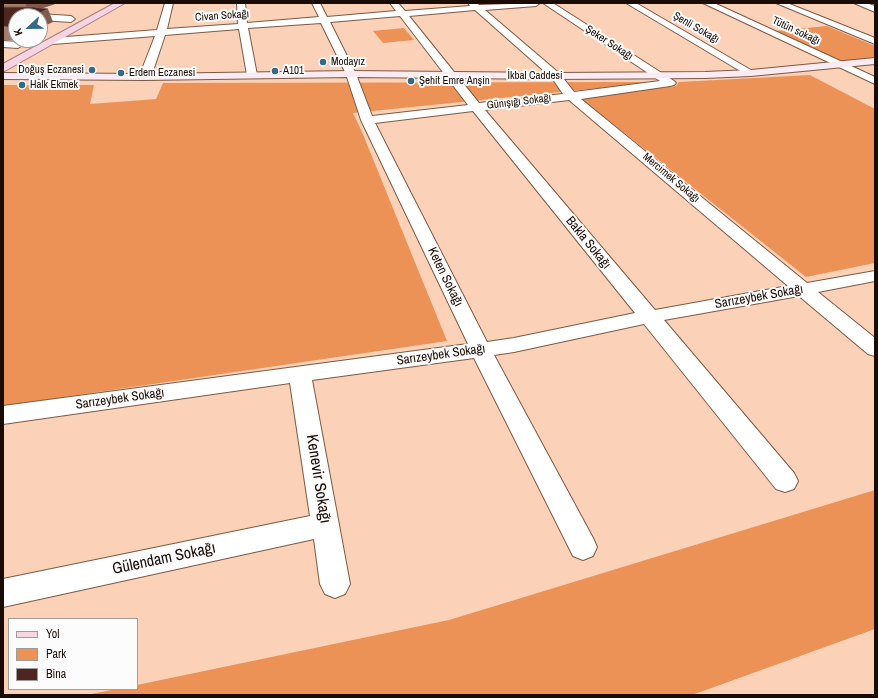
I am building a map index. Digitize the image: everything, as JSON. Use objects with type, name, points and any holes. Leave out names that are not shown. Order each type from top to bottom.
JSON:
[{"type":"main road","points":[[3,69],[121,3]]},
{"type":"main road","points":[[52,28],[74,17]]},
{"type":"main road","points":[[3,53],[12,48]]},
{"type":"main road","name":"İkbal Caddesi","points":[[3,76],[145,77],[351,74],[556,76],[660,75],[751,73],[875,61]]},
{"type":"street","points":[[145,77],[161,33],[169,3]]},
{"type":"street","points":[[241,3],[243,26],[252,75]]},
{"type":"street","name":"Keten Sokağı","points":[[316,3],[351,74],[367,120],[481,350],[583,547]]},
{"type":"street","name":"Bakla Sokağı","points":[[394,3],[476,107],[784,481]]},
{"type":"street","name":"Civan Sokağı","points":[[53,41],[402,14],[474,5],[536,3]]},
{"type":"street","name":"Şeker Sokağı","points":[[547,3],[660,75],[670,83]]},
{"type":"street","name":"Şenli Sokağı","points":[[630,3],[751,73]]},
{"type":"street","name":"Tütün sokağı","points":[[707,3],[875,81]]},
{"type":"street","points":[[780,3],[875,41]]},
{"type":"street","points":[[858,3],[875,9]]},
{"type":"street","name":"Mercimek Sokağı","points":[[474,5],[556,76],[571,96],[804,288],[875,349]]},
{"type":"street","points":[[48,17],[74,17]]},
{"type":"street","name":"Günışığı Sokağı","points":[[367,120],[670,83]]},
{"type":"street","name":"Sarızeybek Sokağı","points":[[3,415],[514,345],[648,317],[875,276]]},
{"type":"street","name":"Kenevir Sokağı","points":[[300,374],[335,584]]},
{"type":"street","name":"Gülendam Sokağı","points":[[3,593],[326,525]]},
{"type":"green space","points":[[827,26],[875,46],[875,58],[840,62],[774,31]]},
{"type":"green space","points":[[404,28],[414,40],[383,43],[373,31]]},
{"type":"green space","points":[[810,75],[875,109],[875,263],[806,277],[579,97],[676,86],[679,82]]},
{"type":"green space","points":[[163,83],[649,83],[353,113],[447,341],[3,406],[3,85],[94,85],[90,104],[156,99]]},
{"type":"green space","points":[[875,490],[875,629],[692,695],[87,695],[111,690],[138,690],[138,685],[449,620]]},
{"type":"building","points":[[3,7],[41,8],[8,8],[8,27],[3,26]]},
{"type":"place","name":"Modayız","points":[[323,62]]},
{"type":"place","name":"Doğuş Eczanesi","points":[[92,70]]},
{"type":"place","name":"A101","points":[[275,71]]},
{"type":"place","name":"Erdem Eczanesi","points":[[121,73]]},
{"type":"place","name":"Şehit Emre Anşin","points":[[411,81]]},
{"type":"place","name":"Halk Ekmek","points":[[22,85]]}]
